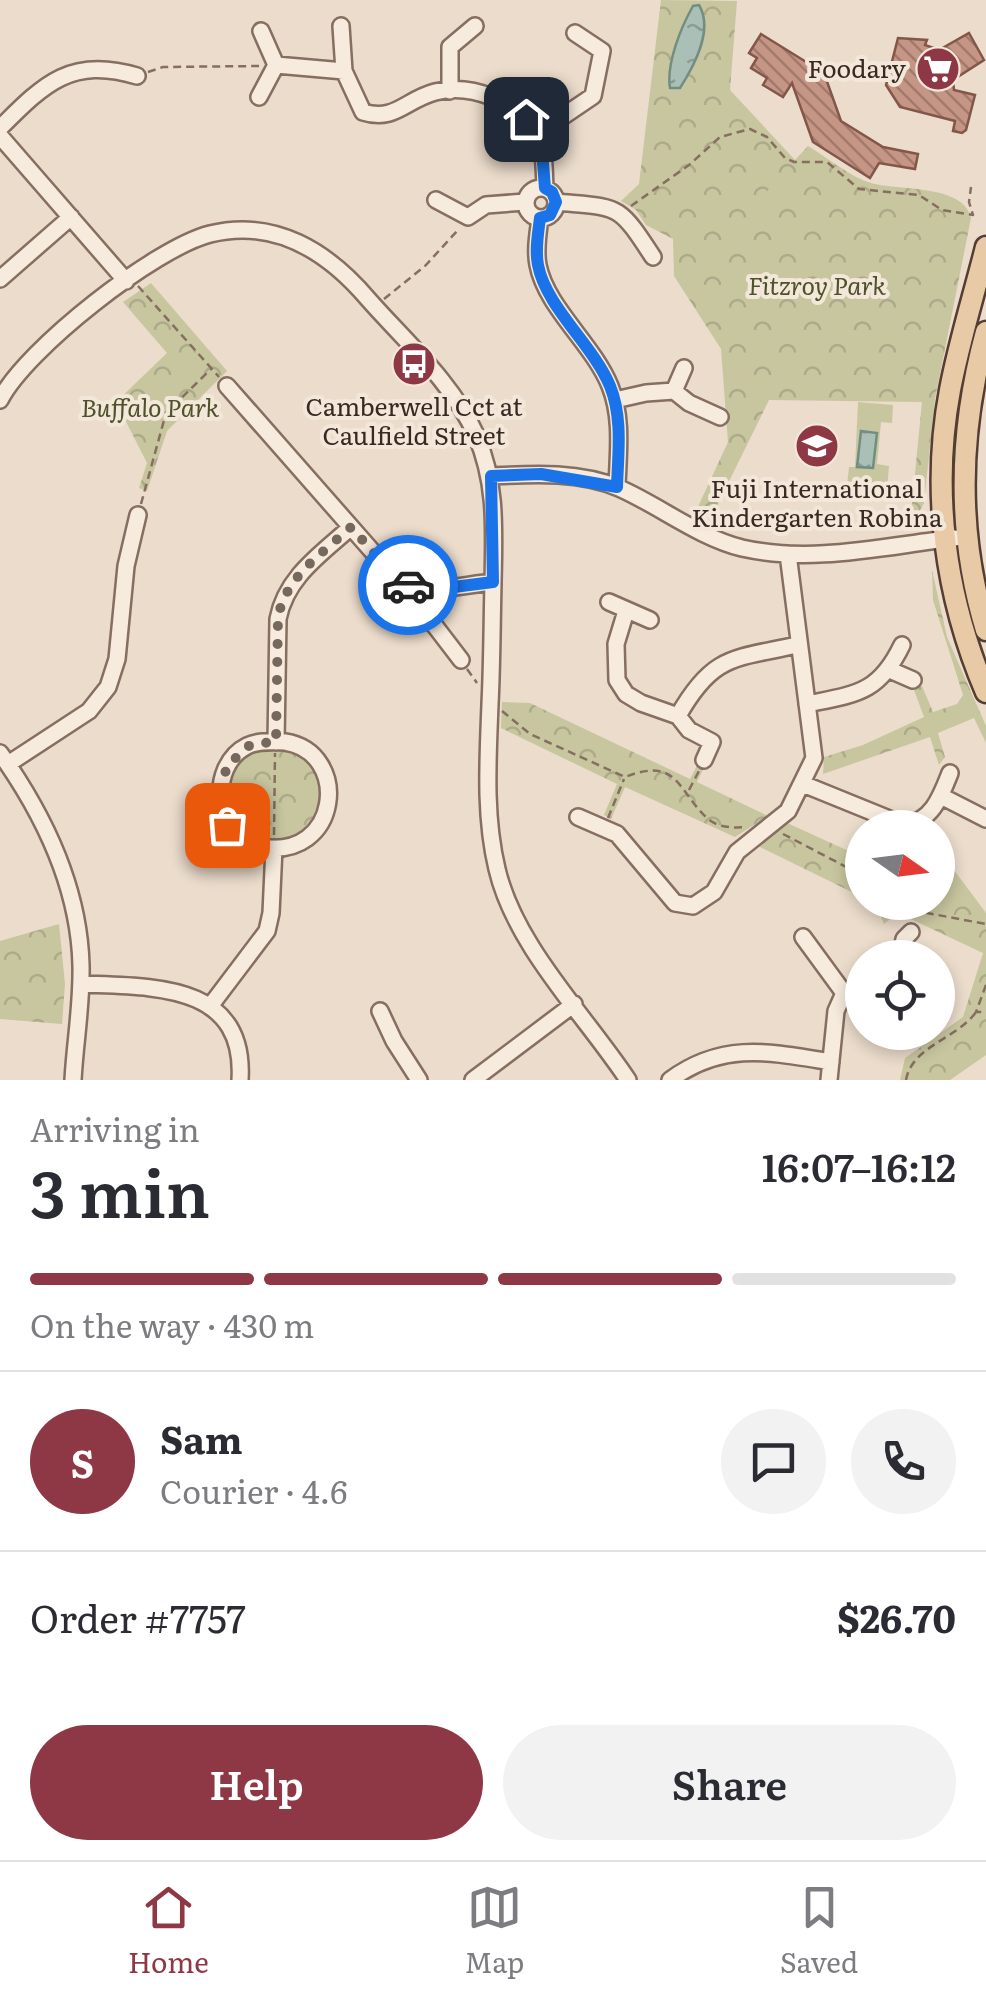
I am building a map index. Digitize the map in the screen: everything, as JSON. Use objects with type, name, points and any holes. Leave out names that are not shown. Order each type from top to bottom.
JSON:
[{"type":"main road","points":[[986,247],[950,392],[943,459],[965,638],[986,692]]},
{"type":"main road","points":[[986,332],[966,428],[964,480],[955,538],[986,630]]},
{"type":"street","points":[[341,26],[344,71],[363,112],[378,117],[394,113],[437,92],[470,91],[496,98],[526,119],[537,134],[545,188]]},
{"type":"street","points":[[450,91],[450,47],[474,26]]},
{"type":"street","points":[[260,31],[276,65]]},
{"type":"street","points":[[575,34],[602,51]]},
{"type":"street","points":[[537,134],[593,96],[602,51],[613,38]]},
{"type":"street","points":[[276,65],[344,71]]},
{"type":"street","points":[[259,97],[276,65]]},
{"type":"street","points":[[0,128],[40,90],[67,73],[93,68],[137,76]]},
{"type":"street","points":[[0,136],[129,279]]},
{"type":"street","points":[[545,188],[552,192],[556,202],[550,215],[540,218],[528,212],[525,202],[530,192],[545,188]]},
{"type":"street","points":[[436,200],[468,217],[486,206],[525,202]]},
{"type":"street","points":[[556,202],[603,206],[622,213],[653,257]]},
{"type":"street","points":[[0,279],[71,216]]},
{"type":"street","points":[[540,218],[538,269],[547,289],[594,355],[615,400],[619,441],[617,487]]},
{"type":"street","points":[[0,400],[30,359],[129,279],[185,242],[219,232],[254,231],[281,236],[312,248],[350,278],[461,407],[491,476],[488,808],[498,872],[525,934],[628,1080]]},
{"type":"street","points":[[674,391],[684,368]]},
{"type":"street","points":[[227,386],[394,576],[415,588],[493,582]]},
{"type":"street","points":[[615,400],[674,391],[689,403],[720,417]]},
{"type":"street","points":[[491,476],[541,474],[617,487],[738,547],[788,554],[832,554],[955,538]]},
{"type":"street","points":[[73,1080],[79,942],[65,877],[37,811],[4,759],[89,711],[108,687],[117,659],[129,548],[138,515]]},
{"type":"street","points":[[271,742],[282,600],[302,571],[351,527]]},
{"type":"street","points":[[578,817],[596,831],[617,834],[675,903],[693,906],[714,892],[736,852],[788,811],[814,758],[788,554]]},
{"type":"street","points":[[415,588],[417,609],[461,660]]},
{"type":"street","points":[[610,602],[650,620]]},
{"type":"street","points":[[626,611],[616,644],[616,680],[626,694],[678,716],[689,730],[712,742],[704,760]]},
{"type":"street","points":[[678,716],[700,682],[732,658],[797,645]]},
{"type":"street","points":[[807,704],[840,698],[876,684],[890,670],[902,645]]},
{"type":"street","points":[[890,670],[913,680]]},
{"type":"street","points":[[292,743],[308,749],[323,766],[326,813],[320,828],[306,842],[280,848],[254,846],[237,837],[227,825],[222,805],[223,774],[230,760],[251,744],[292,743]]},
{"type":"street","points":[[803,784],[904,825],[916,824],[924,818],[941,796],[950,773]]},
{"type":"street","points":[[941,796],[986,819]]},
{"type":"street","points":[[212,1005],[267,931],[280,848]]},
{"type":"street","points":[[904,940],[911,932]]},
{"type":"street","points":[[804,936],[844,992],[836,1010],[829,1080]]},
{"type":"street","points":[[80,984],[176,992],[212,1005],[239,1046],[240,1080]]},
{"type":"street","points":[[473,1080],[574,1004]]},
{"type":"street","points":[[380,1011],[420,1080]]},
{"type":"street","points":[[670,1080],[688,1067],[731,1052],[766,1052],[831,1062]]},
{"type":"path","points":[[137,76],[163,67],[276,65]]},
{"type":"path","points":[[622,213],[688,166],[720,136],[750,129],[767,137],[785,158],[794,162],[827,162],[860,190],[919,195],[942,210],[973,215],[970,188]]},
{"type":"path","points":[[375,307],[425,266],[468,217]]},
{"type":"path","points":[[129,279],[227,386]]},
{"type":"path","points":[[138,515],[166,413],[212,368]]},
{"type":"path","points":[[461,660],[490,703],[530,734],[624,777]]},
{"type":"path","points":[[271,742],[265,751],[275,751],[274,836],[286,836],[280,848]]},
{"type":"path","points":[[688,793],[704,760]]},
{"type":"path","points":[[596,831],[624,777],[658,770],[680,783],[709,820],[728,828],[769,826],[845,866]]},
{"type":"path","points":[[955,918],[986,924]]},
{"type":"path","points":[[906,1080],[908,1066],[916,1058],[967,1026],[986,985]]},
{"type":"path","points":[[976,1012],[986,1012]]},
{"type":"green space","name":"Fitzroy Park","points":[[661,0],[737,1],[730,90],[795,160],[808,146],[863,180],[944,194],[966,207],[971,218],[935,399],[924,503],[919,512],[911,514],[922,402],[769,400],[711,518],[696,511],[728,442],[721,349],[674,276],[673,239],[646,225],[636,210],[621,201],[639,184]]},
{"type":"green space","points":[[777,175],[792,184],[778,206],[764,197]]},
{"type":"green space","name":"Buffalo Park","points":[[151,283],[227,371],[167,431],[147,491],[139,488],[147,463],[116,402],[167,353],[123,302]]},
{"type":"green space","points":[[858,402],[893,405],[892,423],[881,422],[877,464],[889,466],[887,490],[847,486],[849,467],[855,467]]},
{"type":"green space","points":[[932,570],[947,637],[986,726],[986,743],[974,718],[938,733],[945,757],[939,765],[930,737],[823,774],[824,757],[863,745],[924,717],[914,690],[922,686],[933,712],[957,704],[963,695],[933,600]]},
{"type":"green space","points":[[502,702],[530,703],[690,779],[699,762],[705,765],[697,782],[768,816],[735,837],[625,787],[611,819],[604,815],[617,784],[501,728]]},
{"type":"green space","points":[[295,746],[322,773],[323,812],[300,841],[248,840],[225,808],[233,770],[251,747]]},
{"type":"green space","points":[[787,823],[845,849],[845,889],[756,845]]},
{"type":"green space","points":[[955,871],[986,913],[986,1055],[950,1080],[900,1080],[905,1058],[916,1050],[955,1050],[955,1023],[963,1017],[983,953],[913,920],[955,920]]},
{"type":"green space","points":[[59,924],[65,984],[62,1024],[0,1019],[0,941]]},
{"type":"water","points":[[699,5],[704,25],[700,48],[680,88],[670,88],[675,46],[693,6]]},
{"type":"water","points":[[861,431],[877,433],[873,468],[857,467]]},
{"type":"building","points":[[969,33],[984,60],[953,80],[954,90],[975,95],[966,130],[953,131],[955,121],[900,107],[886,85],[898,38],[927,40],[925,45],[939,50]]},
{"type":"building","points":[[761,34],[824,73],[841,121],[883,147],[918,154],[915,169],[879,163],[870,178],[813,142],[792,83],[783,97],[763,85],[767,78],[751,68],[757,58],[749,53]]},
{"type":"way so far","points":[[227,825],[222,805],[223,774],[230,760],[251,744],[276,742],[278,618],[282,600],[293,582],[351,527],[394,576],[408,585]]},
{"type":"place","name":"Foodary","points":[[938,69]]},
{"type":"place","name":"Camberwell Cct at Caulfield Street","points":[[414,364]]},
{"type":"place","name":"Fuji International Kindergarten Robina","points":[[817,446]]},
{"type":"route","points":[[408,585],[426,590],[493,582],[491,476],[541,474],[617,487],[619,441],[615,400],[604,372],[547,289],[538,269],[540,218],[550,215],[556,202],[552,192],[545,188],[542,150],[526,119]]}]
